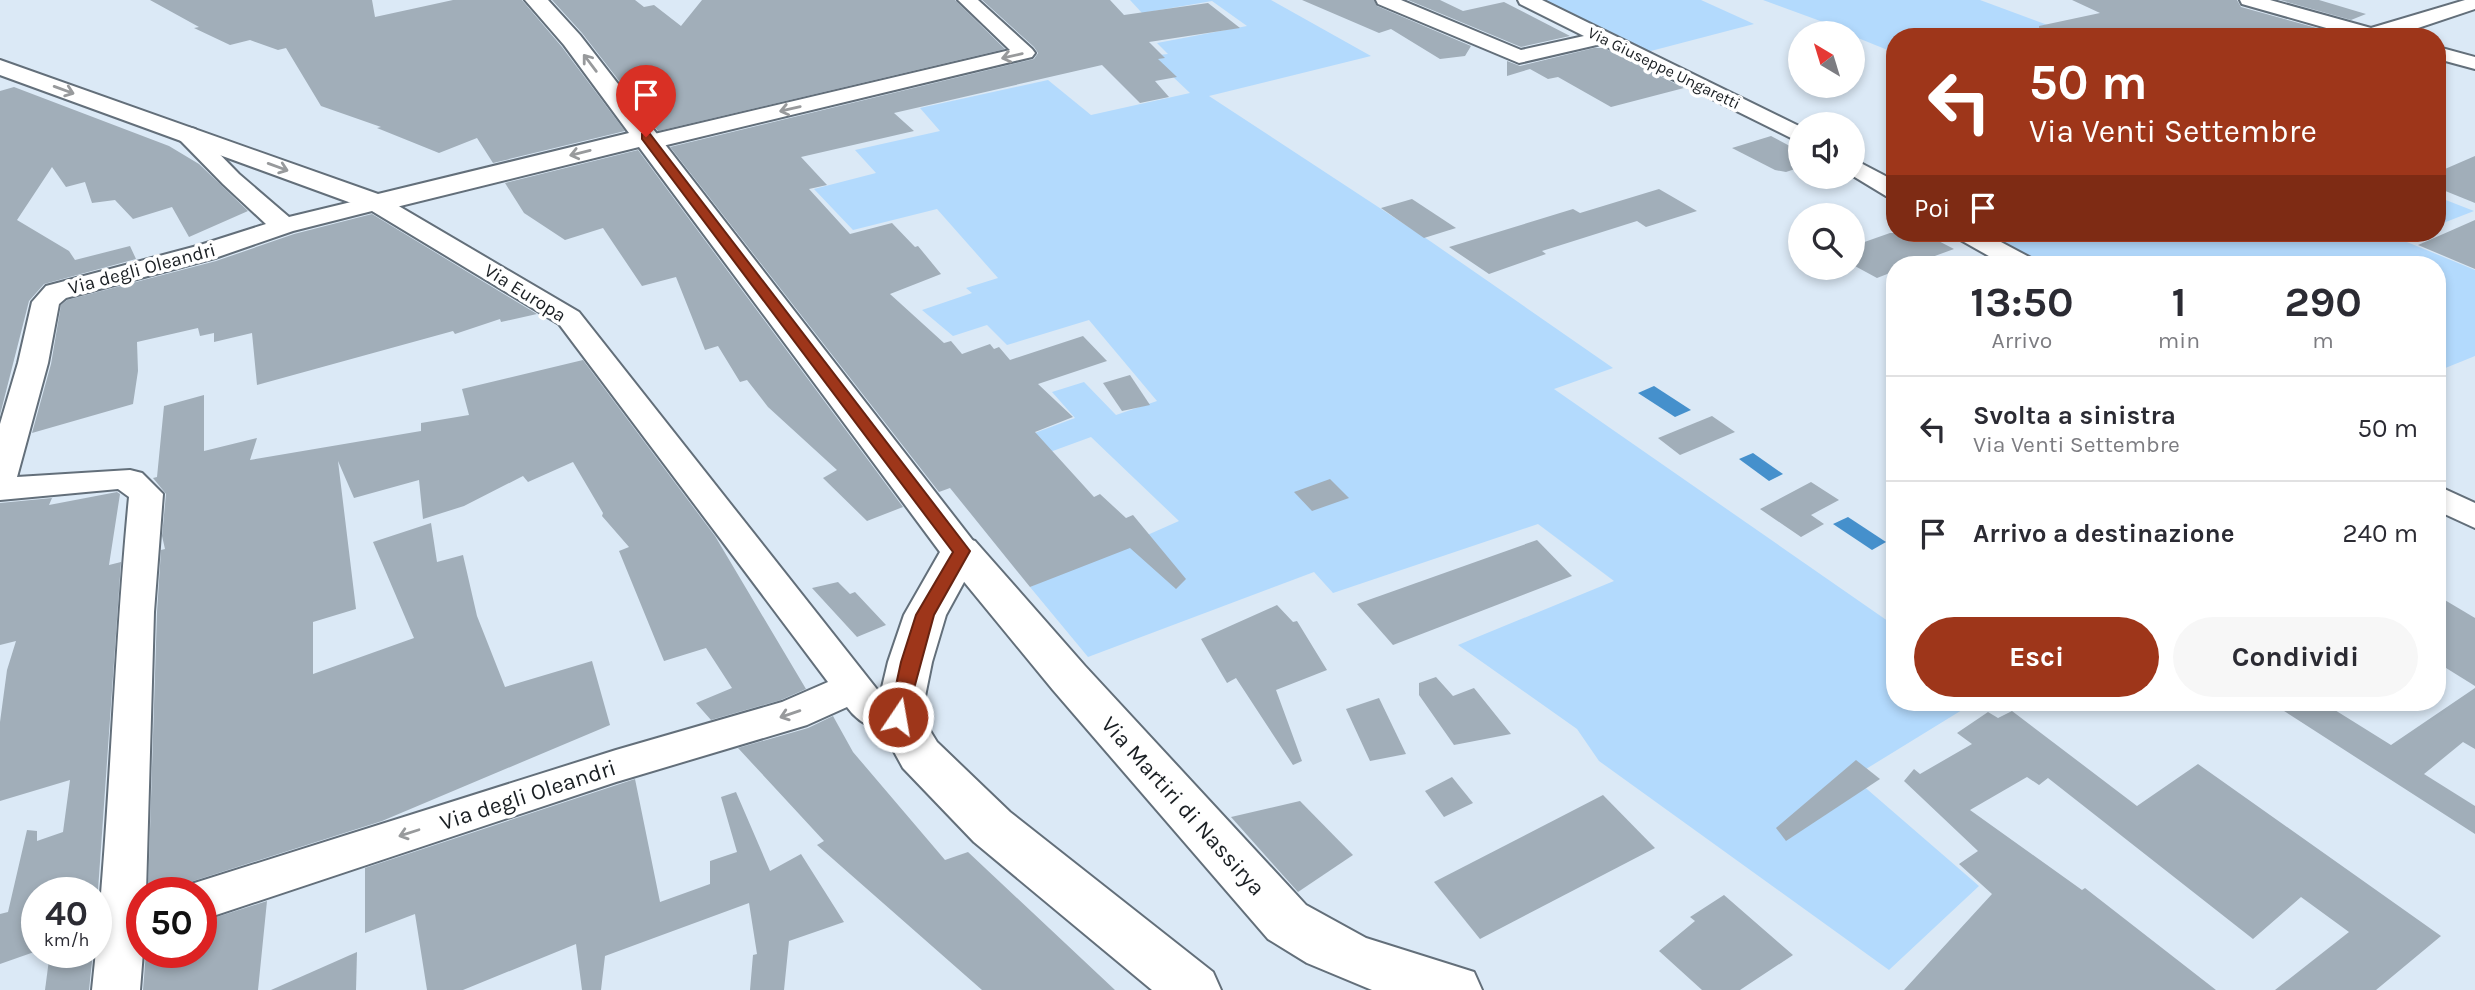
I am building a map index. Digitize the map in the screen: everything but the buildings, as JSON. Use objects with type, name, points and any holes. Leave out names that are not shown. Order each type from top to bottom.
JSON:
[{"type":"main road","name":"Via Martiri di Nassirya","points":[[536,0],[572,40],[961,551],[1069,678],[1287,922],[1367,976],[1454,990]]},
{"type":"main road","name":"Via Europa","points":[[0,67],[376,203]]},
{"type":"main road","points":[[376,203],[648,139]]},
{"type":"main road","points":[[961,551],[925,615],[910,662],[898,717],[920,755],[992,827],[1194,990]]},
{"type":"street","points":[[648,139],[1026,53],[967,0]]},
{"type":"street","points":[[1385,0],[1519,57],[1602,38]]},
{"type":"street","name":"Via Giuseppe Ungaretti","points":[[1528,0],[1788,130]]},
{"type":"street","points":[[2249,0],[2349,28]]},
{"type":"street","points":[[2401,28],[2475,3]]},
{"type":"street","points":[[2446,55],[2475,63]]},
{"type":"street","points":[[187,134],[231,179],[284,226]]},
{"type":"street","points":[[1865,173],[1886,186]]},
{"type":"street","name":"Via degli Oleandri","points":[[0,479],[33,363],[46,302],[56,292],[206,252],[284,226],[376,203]]},
{"type":"street","name":"Via Europa","points":[[376,203],[569,318],[869,708],[885,716],[898,717]]},
{"type":"street","points":[[1982,242],[2008,256]]},
{"type":"street","points":[[0,489],[118,479],[130,480],[146,494],[136,611],[133,877]]},
{"type":"street","points":[[2446,501],[2475,517]]},
{"type":"street","name":"Via degli Oleandri","points":[[217,895],[616,766],[793,714],[853,688]]},
{"type":"street","points":[[116,990],[126,948]]},
{"type":"shaded area","points":[[1130,0],[1271,0],[1371,56],[1209,96],[1430,241],[1613,368],[1554,389],[1886,620],[1886,711],[1960,711],[1853,777],[1979,886],[1889,970],[1599,761],[1577,729],[1458,645],[1614,581],[1538,524],[1333,593],[1314,572],[1088,657],[1030,587],[1179,521],[1091,437],[1050,452],[1032,434],[1075,418],[1052,392],[1084,382],[1116,415],[1157,401],[1089,320],[1007,345],[987,325],[953,336],[922,310],[972,293],[966,288],[998,278],[937,209],[853,230],[814,189],[876,173],[855,150],[940,131],[920,108],[1048,80],[1091,115],[1190,93],[1151,56],[1168,54],[1157,43],[1247,26],[1212,1],[1142,13]]},
{"type":"shaded area","points":[[1544,0],[1701,0],[1754,24],[1647,52]]},
{"type":"shaded area","points":[[1763,0],[1980,0],[2056,28],[1886,28],[1886,49],[1866,41],[1866,21],[1820,21]]},
{"type":"shaded area","points":[[2446,200],[2474,211],[2446,222]]},
{"type":"shaded area","points":[[1997,242],[2407,242],[2441,256],[2022,256]]},
{"type":"shaded area","points":[[2446,258],[2475,270],[2475,356],[2446,368]]},
{"type":"water","points":[[1654,386],[1691,410],[1675,417],[1638,393]]},
{"type":"water","points":[[1753,453],[1783,474],[1769,481],[1739,459]]},
{"type":"water","points":[[1848,517],[1886,542],[1872,550],[1833,524]]},
{"type":"route","points":[[646,137],[961,551],[925,615],[910,662],[898,717]]}]
